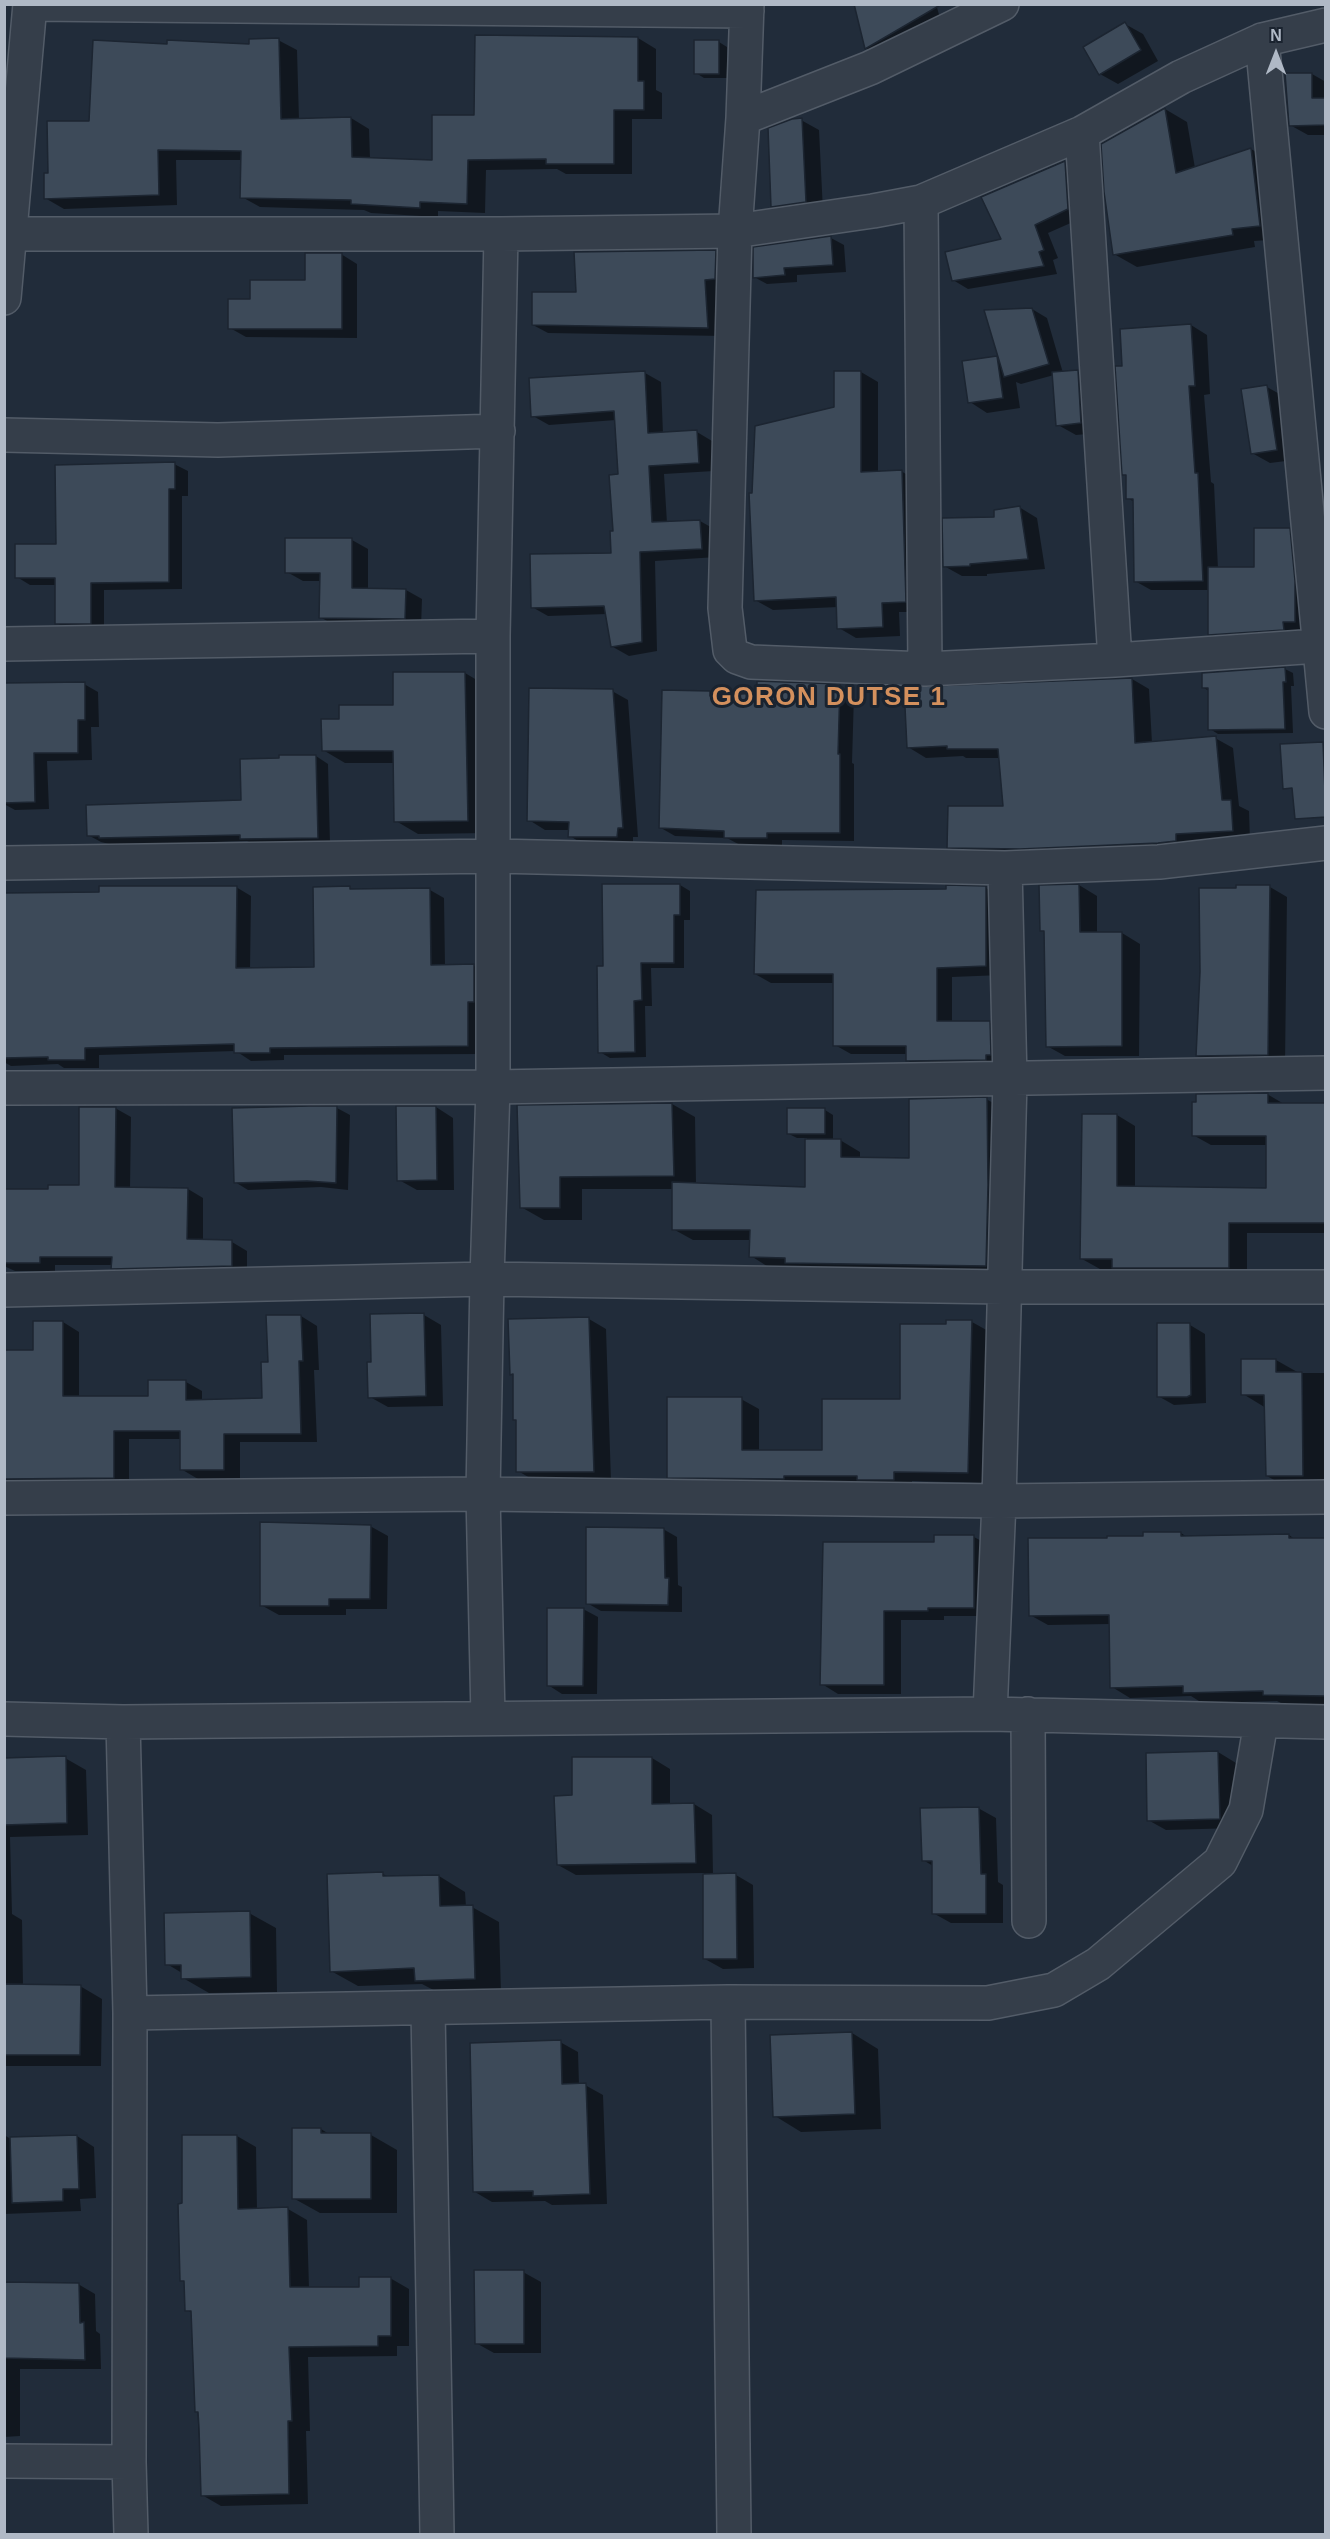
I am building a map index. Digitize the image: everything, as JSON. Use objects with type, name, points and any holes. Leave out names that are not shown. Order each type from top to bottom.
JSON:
[{"type":"street","points":[[4,298],[30,4]]},
{"type":"street","points":[[35,4],[747,8],[743,118],[735,231],[725,608],[726,635],[730,650],[737,657],[751,662],[925,669],[1115,660],[1318,646]]},
{"type":"street","points":[[743,118],[870,68],[1002,4]]},
{"type":"street","points":[[7,247],[501,234],[735,231],[921,202],[1082,133],[1181,77],[1262,40],[1326,25]]},
{"type":"street","points":[[1262,40],[1326,712]]},
{"type":"street","points":[[1082,133],[1115,660]]},
{"type":"street","points":[[921,202],[925,669]]},
{"type":"street","points":[[488,1717],[483,1494],[493,1087],[495,856],[493,636],[501,234]]},
{"type":"street","points":[[4,435],[218,440],[498,430]]},
{"type":"street","points":[[4,644],[493,636]]},
{"type":"street","points":[[4,863],[495,856],[1005,868],[1160,862],[1326,843]]},
{"type":"street","points":[[990,1714],[999,1501],[1010,1080],[1005,868]]},
{"type":"street","points":[[4,1088],[493,1087],[1010,1080],[1326,1072]]},
{"type":"street","points":[[4,1290],[487,1279],[1004,1287],[1326,1287]]},
{"type":"street","points":[[4,1498],[483,1494],[999,1501],[1326,1497]]},
{"type":"street","points":[[1028,1714],[1029,1921]]},
{"type":"street","points":[[4,1719],[123,1722],[1028,1714],[1326,1722]]},
{"type":"street","points":[[123,1722],[130,2013],[129,2462],[131,2535]]},
{"type":"street","points":[[130,2013],[728,2002],[988,2003],[1054,1990],[1098,1964],[1220,1862],[1246,1809],[1261,1722]]},
{"type":"street","points":[[728,2002],[734,2535]]},
{"type":"street","points":[[428,2009],[437,2535]]},
{"type":"street","points":[[4,2461],[129,2462]]},
{"type":"building","points":[[854,4],[942,4],[865,49]]},
{"type":"building","points":[[1125,22],[1141,50],[1099,75],[1083,47]]},
{"type":"building","points":[[475,35],[638,37],[638,81],[644,81],[644,110],[614,110],[614,164],[546,164],[546,159],[468,160],[467,204],[420,202],[420,208],[351,204],[351,200],[240,198],[241,151],[158,150],[159,195],[44,199],[44,173],[48,173],[47,121],[89,121],[93,40],[167,44],[167,40],[249,44],[249,39],[279,38],[281,119],[351,117],[352,157],[432,160],[432,115],[474,115]]},
{"type":"building","points":[[694,40],[719,40],[719,74],[694,74]]},
{"type":"building","points":[[1285,73],[1312,73],[1312,98],[1326,98],[1326,125],[1289,126]]},
{"type":"building","points":[[1165,108],[1176,173],[1251,148],[1260,226],[1232,229],[1233,235],[1113,255],[1104,192],[1101,144]]},
{"type":"building","points":[[802,118],[806,202],[771,207],[768,128],[792,119]]},
{"type":"building","points":[[1065,161],[1068,209],[1035,225],[1044,250],[1039,252],[1044,266],[952,281],[945,252],[1001,239],[981,197]]},
{"type":"building","points":[[831,236],[833,265],[784,268],[785,275],[753,278],[753,247]]},
{"type":"building","points":[[716,250],[715,279],[705,280],[708,328],[532,325],[532,292],[576,292],[574,252]]},
{"type":"building","points":[[305,253],[342,253],[342,329],[228,329],[228,299],[250,299],[250,280],[305,280]]},
{"type":"building","points":[[1032,308],[1049,364],[1004,377],[984,310]]},
{"type":"building","points":[[1191,324],[1195,386],[1189,386],[1195,473],[1198,473],[1203,581],[1134,582],[1133,499],[1126,499],[1126,475],[1122,475],[1115,366],[1122,366],[1120,329]]},
{"type":"building","points":[[997,356],[1003,398],[968,403],[962,361]]},
{"type":"building","points":[[1078,370],[1081,423],[1056,426],[1052,372]]},
{"type":"building","points":[[645,371],[648,433],[697,430],[699,463],[649,466],[652,522],[700,520],[702,549],[640,552],[642,642],[611,647],[604,606],[531,608],[530,554],[611,553],[610,531],[613,531],[609,475],[618,474],[614,411],[531,417],[529,378]]},
{"type":"building","points":[[834,371],[861,371],[861,472],[902,470],[906,602],[882,603],[883,627],[837,629],[836,597],[754,601],[749,493],[752,493],[755,426],[834,407]]},
{"type":"building","points":[[1267,385],[1277,450],[1251,454],[1241,389]]},
{"type":"building","points":[[175,462],[175,489],[169,489],[169,582],[91,583],[91,624],[55,624],[55,578],[15,578],[15,544],[56,544],[55,465]]},
{"type":"building","points":[[1020,506],[1028,559],[943,567],[942,518],[994,517],[994,510]]},
{"type":"building","points":[[1254,528],[1290,528],[1295,581],[1295,622],[1283,622],[1284,630],[1208,635],[1208,567],[1254,567]]},
{"type":"building","points":[[285,538],[352,538],[352,588],[406,589],[405,619],[319,618],[320,573],[285,573]]},
{"type":"building","points":[[1285,667],[1286,682],[1283,682],[1285,729],[1208,730],[1208,688],[1202,688],[1202,673]]},
{"type":"building","points":[[393,672],[465,672],[468,821],[394,822],[393,751],[322,751],[321,719],[339,719],[339,705],[393,705]]},
{"type":"building","points":[[1132,678],[1135,743],[1216,736],[1222,800],[1231,800],[1233,831],[1176,834],[1176,841],[1158,843],[1020,849],[947,848],[948,806],[1003,806],[998,749],[947,749],[947,746],[907,748],[904,687]]},
{"type":"building","points":[[757,681],[840,684],[838,754],[840,754],[840,833],[767,833],[767,838],[724,838],[724,831],[659,828],[662,690],[710,691],[710,696],[757,693]]},
{"type":"building","points":[[85,682],[85,720],[78,720],[78,753],[34,753],[35,802],[4,803],[4,683]]},
{"type":"building","points":[[529,688],[613,689],[623,828],[618,828],[617,837],[568,837],[569,822],[527,821]]},
{"type":"building","points":[[1323,742],[1326,817],[1295,819],[1292,788],[1283,789],[1280,744]]},
{"type":"building","points":[[279,755],[316,755],[318,838],[240,839],[240,835],[99,838],[99,836],[87,836],[86,805],[241,800],[240,759],[279,758]]},
{"type":"building","points":[[602,884],[680,884],[680,915],[674,915],[674,963],[641,963],[642,1000],[634,1001],[635,1052],[598,1053],[597,966],[603,966]]},
{"type":"building","points":[[1079,884],[1080,932],[1122,932],[1122,1046],[1046,1047],[1044,931],[1040,931],[1039,885]]},
{"type":"building","points":[[946,885],[986,886],[986,966],[937,968],[937,1021],[990,1021],[991,1055],[986,1055],[986,1060],[906,1061],[906,1046],[833,1046],[833,974],[754,974],[756,890],[946,889]]},
{"type":"building","points":[[1236,885],[1270,885],[1268,1055],[1196,1056],[1200,972],[1199,888],[1236,888]]},
{"type":"building","points":[[99,886],[237,886],[236,968],[314,967],[313,887],[430,888],[431,965],[474,964],[474,1002],[468,1002],[468,1046],[270,1048],[270,1053],[234,1053],[234,1044],[85,1048],[85,1060],[48,1060],[48,1057],[4,1058],[4,893],[99,892]]},
{"type":"building","points":[[1268,1093],[1268,1103],[1326,1103],[1326,1223],[1229,1223],[1229,1268],[1112,1268],[1112,1259],[1080,1259],[1082,1114],[1117,1114],[1117,1186],[1266,1188],[1266,1136],[1192,1136],[1192,1102],[1196,1102],[1196,1094]]},
{"type":"building","points":[[987,1097],[986,1266],[785,1263],[785,1258],[749,1257],[750,1230],[672,1230],[672,1182],[805,1187],[805,1139],[841,1139],[841,1157],[909,1158],[909,1099]]},
{"type":"building","points":[[672,1103],[674,1176],[560,1177],[560,1208],[520,1208],[517,1105]]},
{"type":"building","points":[[337,1106],[336,1183],[307,1181],[234,1183],[232,1108]]},
{"type":"building","points":[[396,1106],[436,1106],[437,1180],[397,1181]]},
{"type":"building","points":[[79,1107],[116,1107],[115,1187],[188,1188],[187,1239],[232,1240],[232,1266],[111,1269],[112,1257],[40,1257],[40,1263],[4,1263],[4,1189],[48,1189],[48,1185],[79,1185]]},
{"type":"building","points":[[787,1108],[825,1108],[825,1134],[787,1134]]},
{"type":"building","points":[[424,1313],[426,1396],[368,1398],[367,1362],[371,1362],[370,1314]]},
{"type":"building","points":[[266,1315],[301,1315],[303,1361],[299,1361],[301,1434],[224,1434],[224,1470],[180,1470],[180,1431],[114,1431],[114,1478],[4,1479],[4,1350],[33,1350],[33,1321],[63,1321],[63,1396],[148,1396],[148,1380],[186,1380],[186,1400],[262,1398],[261,1362],[268,1362]]},
{"type":"building","points":[[589,1317],[594,1472],[516,1472],[516,1420],[513,1420],[513,1374],[510,1375],[508,1319]]},
{"type":"building","points":[[946,1320],[972,1320],[968,1473],[894,1472],[894,1480],[857,1480],[857,1476],[784,1476],[784,1479],[667,1478],[667,1397],[742,1397],[742,1450],[822,1450],[822,1399],[900,1399],[900,1324],[946,1324]]},
{"type":"building","points":[[1157,1323],[1190,1323],[1191,1395],[1187,1397],[1157,1397]]},
{"type":"building","points":[[1241,1359],[1276,1359],[1276,1372],[1302,1372],[1303,1476],[1266,1476],[1264,1395],[1241,1395]]},
{"type":"building","points":[[260,1522],[371,1525],[370,1599],[329,1599],[329,1606],[260,1606]]},
{"type":"building","points":[[586,1527],[664,1528],[665,1578],[669,1578],[668,1605],[586,1604]]},
{"type":"building","points":[[1143,1532],[1181,1532],[1181,1536],[1289,1534],[1289,1538],[1326,1538],[1326,1696],[1263,1695],[1263,1691],[1183,1693],[1183,1686],[1110,1688],[1109,1615],[1029,1616],[1028,1538],[1107,1538],[1107,1536],[1143,1536]]},
{"type":"building","points":[[934,1535],[974,1535],[974,1608],[884,1611],[884,1685],[820,1685],[823,1542],[934,1542]]},
{"type":"building","points":[[547,1608],[584,1608],[583,1686],[547,1686]]},
{"type":"building","points":[[1218,1751],[1220,1819],[1147,1821],[1146,1753]]},
{"type":"building","points":[[66,1756],[67,1823],[4,1825],[4,1758]]},
{"type":"building","points":[[572,1757],[652,1757],[652,1804],[694,1803],[696,1863],[557,1865],[554,1796],[572,1795]]},
{"type":"building","points":[[979,1807],[981,1874],[986,1874],[986,1914],[932,1914],[932,1861],[922,1861],[920,1808]]},
{"type":"building","points":[[383,1872],[383,1876],[439,1875],[440,1906],[473,1905],[475,1979],[415,1981],[414,1968],[330,1972],[327,1874]]},
{"type":"building","points":[[736,1873],[737,1959],[703,1959],[703,1874]]},
{"type":"building","points":[[250,1911],[251,1977],[181,1979],[181,1965],[165,1965],[164,1913]]},
{"type":"building","points":[[4,1984],[81,1985],[80,2055],[4,2055]]},
{"type":"building","points":[[852,2032],[855,2114],[773,2117],[770,2035]]},
{"type":"building","points":[[561,2040],[562,2084],[586,2083],[590,2194],[533,2196],[533,2191],[473,2192],[470,2043]]},
{"type":"building","points":[[292,2128],[321,2128],[321,2133],[371,2133],[371,2199],[292,2199]]},
{"type":"building","points":[[77,2135],[79,2189],[63,2189],[63,2201],[12,2203],[10,2137]]},
{"type":"building","points":[[182,2135],[237,2135],[238,2209],[288,2207],[290,2287],[359,2287],[359,2277],[391,2277],[391,2336],[378,2336],[378,2346],[289,2347],[292,2421],[288,2421],[289,2494],[201,2496],[191,2311],[185,2311],[184,2281],[180,2281],[178,2204],[182,2203]]},
{"type":"building","points":[[474,2270],[524,2270],[524,2344],[475,2344]]},
{"type":"building","points":[[4,2282],[79,2283],[80,2323],[84,2322],[85,2360],[4,2358]]},
{"type":"district","name":"GORON DUTSE 1","points":[[829,698]]}]
